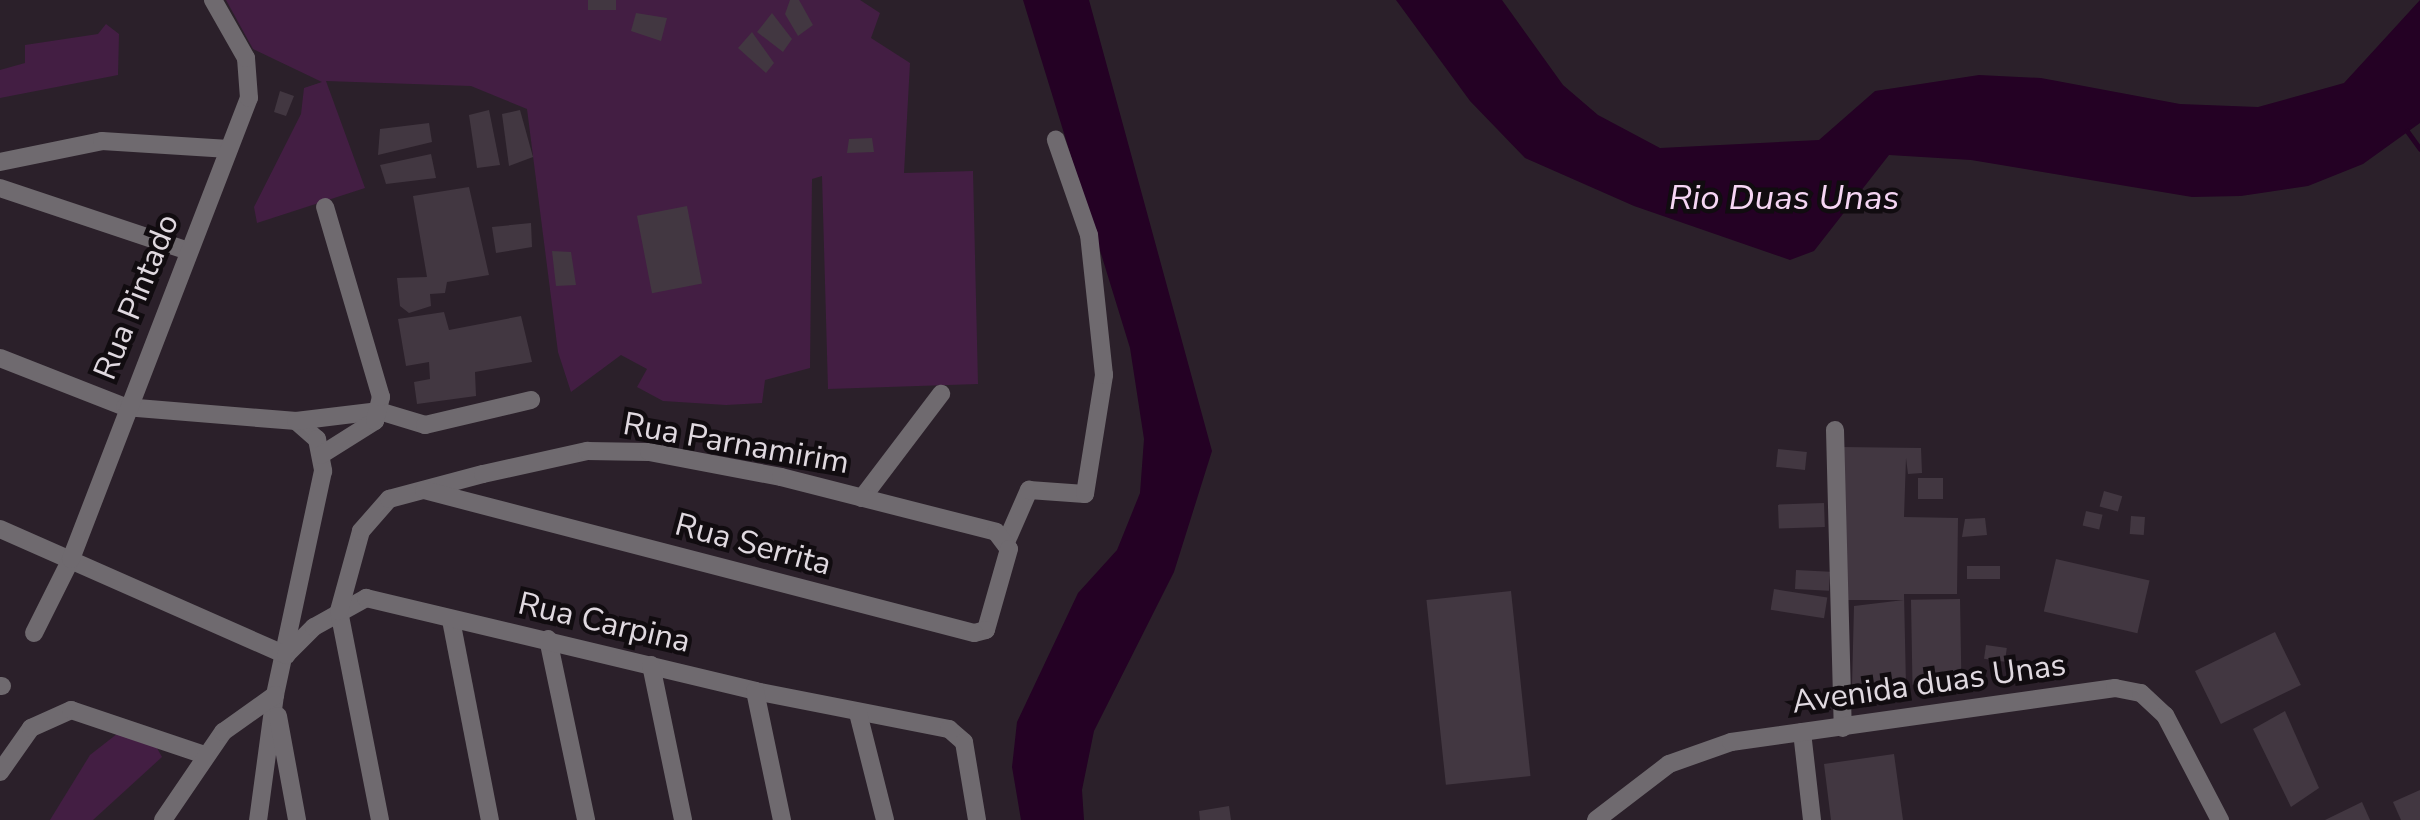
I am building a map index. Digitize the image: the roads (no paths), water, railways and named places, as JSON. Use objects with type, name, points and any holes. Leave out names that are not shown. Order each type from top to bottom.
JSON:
[{"type":"street","name":"Rua Pintado","points":[[34,633],[70,558],[125,407],[250,98],[246,58],[212,0]]},
{"type":"street","points":[[1008,544],[1029,490],[1086,494],[1104,339],[1089,235],[1056,140]]},
{"type":"street","points":[[0,162],[102,141],[230,149]]},
{"type":"street","points":[[0,188],[188,251]]},
{"type":"street","points":[[322,455],[367,428],[379,411],[381,397],[326,208]]},
{"type":"street","points":[[0,358],[125,407],[296,421],[379,411],[426,426],[531,400]]},
{"type":"street","points":[[862,498],[941,394]]},
{"type":"street","points":[[258,820],[275,696],[322,455],[318,439],[296,421]]},
{"type":"street","points":[[1835,430],[1843,728]]},
{"type":"street","name":"Rua Parnamirim","points":[[339,611],[367,520],[389,500],[606,450],[675,456],[862,498],[1008,544]]},
{"type":"street","name":"Rua Serrita","points":[[424,490],[974,633],[986,630],[1008,544]]},
{"type":"street","points":[[0,528],[286,654]]},
{"type":"street","name":"Rua Carpina","points":[[339,611],[366,598],[754,690],[956,732],[977,820]]},
{"type":"street","points":[[286,654],[339,611],[380,820]]},
{"type":"street","points":[[450,620],[490,820]]},
{"type":"street","points":[[548,639],[586,820]]},
{"type":"street","points":[[651,665],[683,820]]},
{"type":"street","name":"Avenida duas Unas","points":[[1596,820],[1669,764],[1730,742],[2129,689],[2152,699],[2165,715],[2220,820]]},
{"type":"street","points":[[754,690],[782,820]]},
{"type":"street","points":[[163,820],[206,755],[249,708],[275,696]]},
{"type":"street","points":[[275,696],[297,820]]},
{"type":"street","points":[[0,772],[31,728],[70,710],[206,755]]},
{"type":"street","points":[[858,713],[885,820]]},
{"type":"street","points":[[1802,732],[1812,820]]},
{"type":"water","points":[[1023,0],[1089,0],[1212,451],[1174,572],[1094,731],[1082,790],[1084,820],[1021,820],[1012,767],[1017,722],[1078,593],[1117,550],[1140,493],[1144,439],[1130,348]]},
{"type":"water","name":"Rio Duas Unas","points":[[1396,0],[1502,0],[1563,85],[1598,115],[1660,148],[1819,140],[1875,91],[1979,75],[2041,78],[2180,104],[2258,107],[2344,83],[2420,0],[2420,123],[2363,164],[2308,186],[2241,196],[2192,197],[1971,160],[1889,155],[1814,251],[1790,260],[1634,206],[1525,158],[1470,101]]},
{"type":"waterway","points":[[2407,131],[2420,149]]}]
